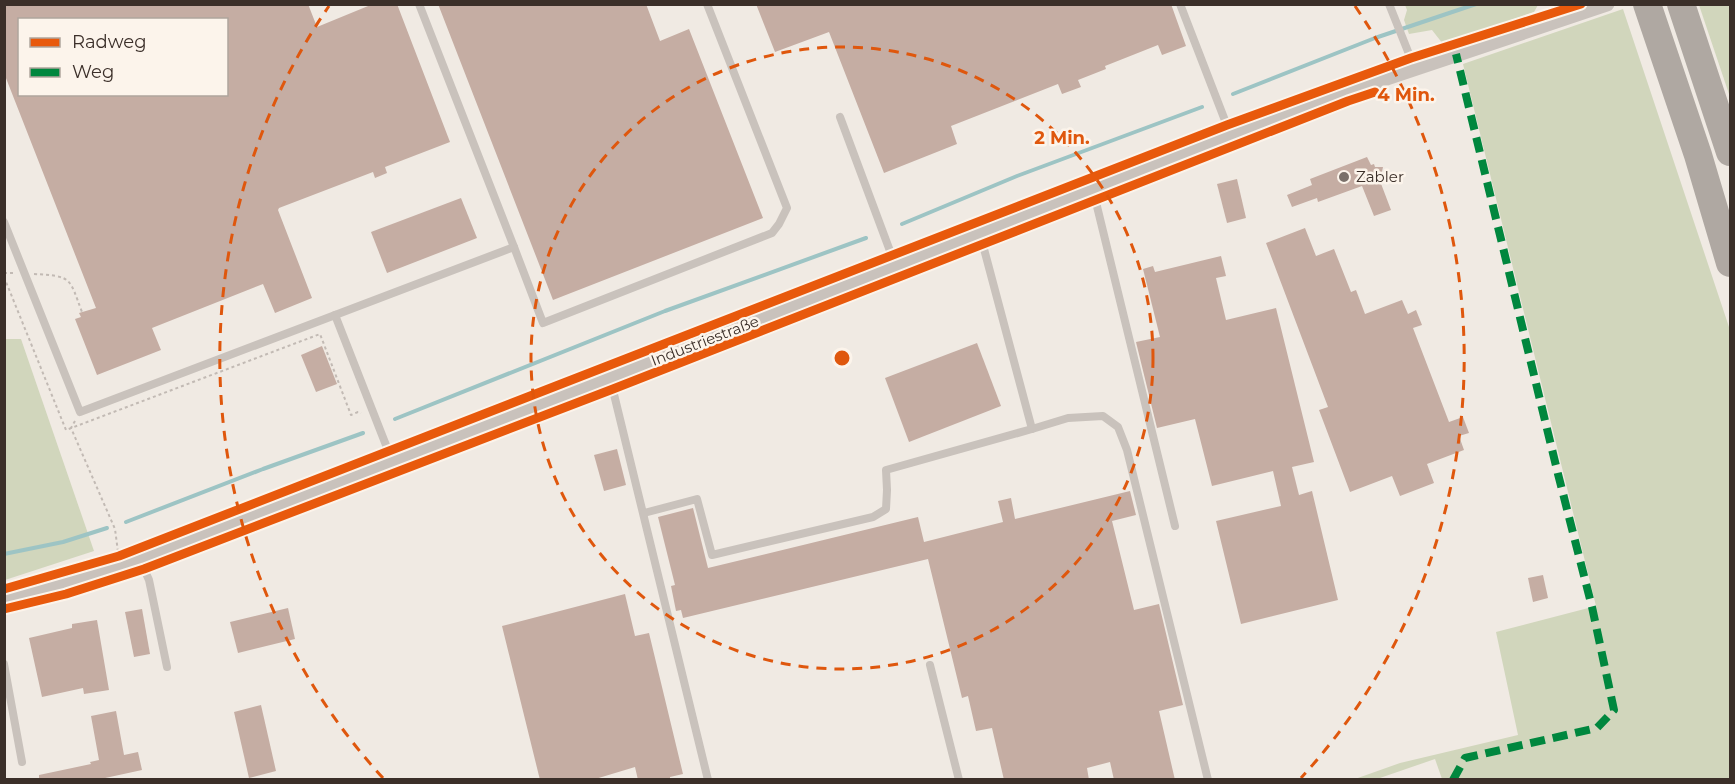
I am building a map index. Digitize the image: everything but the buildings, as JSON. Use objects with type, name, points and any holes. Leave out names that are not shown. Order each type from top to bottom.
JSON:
[{"type":"highway","points":[[1681,4],[1731,152]]},
{"type":"highway","points":[[1648,8],[1698,155],[1731,263]]},
{"type":"street","name":"Industriestraße","points":[[4,599],[51,588],[140,560],[610,378],[894,261],[980,234],[1372,83],[1608,4]]},
{"type":"lane","points":[[419,4],[543,323],[772,233],[779,224],[787,208],[707,4]]},
{"type":"lane","points":[[1180,4],[1231,136]]},
{"type":"lane","points":[[1389,4],[1415,69]]},
{"type":"lane","points":[[840,117],[894,261]]},
{"type":"lane","points":[[1093,190],[1175,526]]},
{"type":"lane","points":[[4,222],[80,412],[514,246]]},
{"type":"lane","points":[[980,234],[1032,429]]},
{"type":"lane","points":[[335,315],[393,463]]},
{"type":"lane","points":[[610,378],[708,780]]},
{"type":"lane","points":[[644,513],[697,499],[712,555],[873,517],[886,509],[886,470],[1068,418],[1103,416],[1118,427],[1127,450],[1208,780]]},
{"type":"lane","points":[[140,560],[149,580],[167,667]]},
{"type":"lane","points":[[4,663],[22,762]]},
{"type":"lane","points":[[930,665],[959,780]]},
{"type":"path","points":[[82,312],[71,284],[65,278],[56,275],[4,275],[66,430],[320,334],[351,415],[373,411]]},
{"type":"path","points":[[71,428],[80,412]]},
{"type":"path","points":[[71,428],[115,529],[120,567]]},
{"type":"green space","points":[[1405,4],[1538,5],[1534,12],[1443,44],[1432,30],[1409,34],[1404,20],[1407,10]]},
{"type":"green space","points":[[1699,5],[1730,5],[1730,97]]},
{"type":"green space","points":[[1623,9],[1730,330],[1730,779],[1442,779],[1435,759],[1377,779],[1355,779],[1400,763],[1518,735],[1496,632],[1596,606],[1463,64]]},
{"type":"green space","points":[[4,339],[21,339],[94,551],[5,580]]},
{"type":"waterway","points":[[1233,94],[1375,38],[1476,4]]},
{"type":"waterway","points":[[902,224],[1017,176],[1202,107]]},
{"type":"waterway","points":[[395,419],[665,311],[866,238]]},
{"type":"waterway","points":[[126,522],[363,433]]},
{"type":"waterway","points":[[4,554],[63,542],[107,528]]},
{"type":"marked path","points":[[1453,780],[1465,758],[1597,728],[1614,710],[1592,607],[1456,54]]},
{"type":"cycle path","points":[[4,589],[119,556],[1227,125],[1411,58],[1581,4]]},
{"type":"cycle path","points":[[4,609],[66,594],[144,569],[1375,92]]},
{"type":"place","name":"Zabler","points":[[1344,177]]}]
